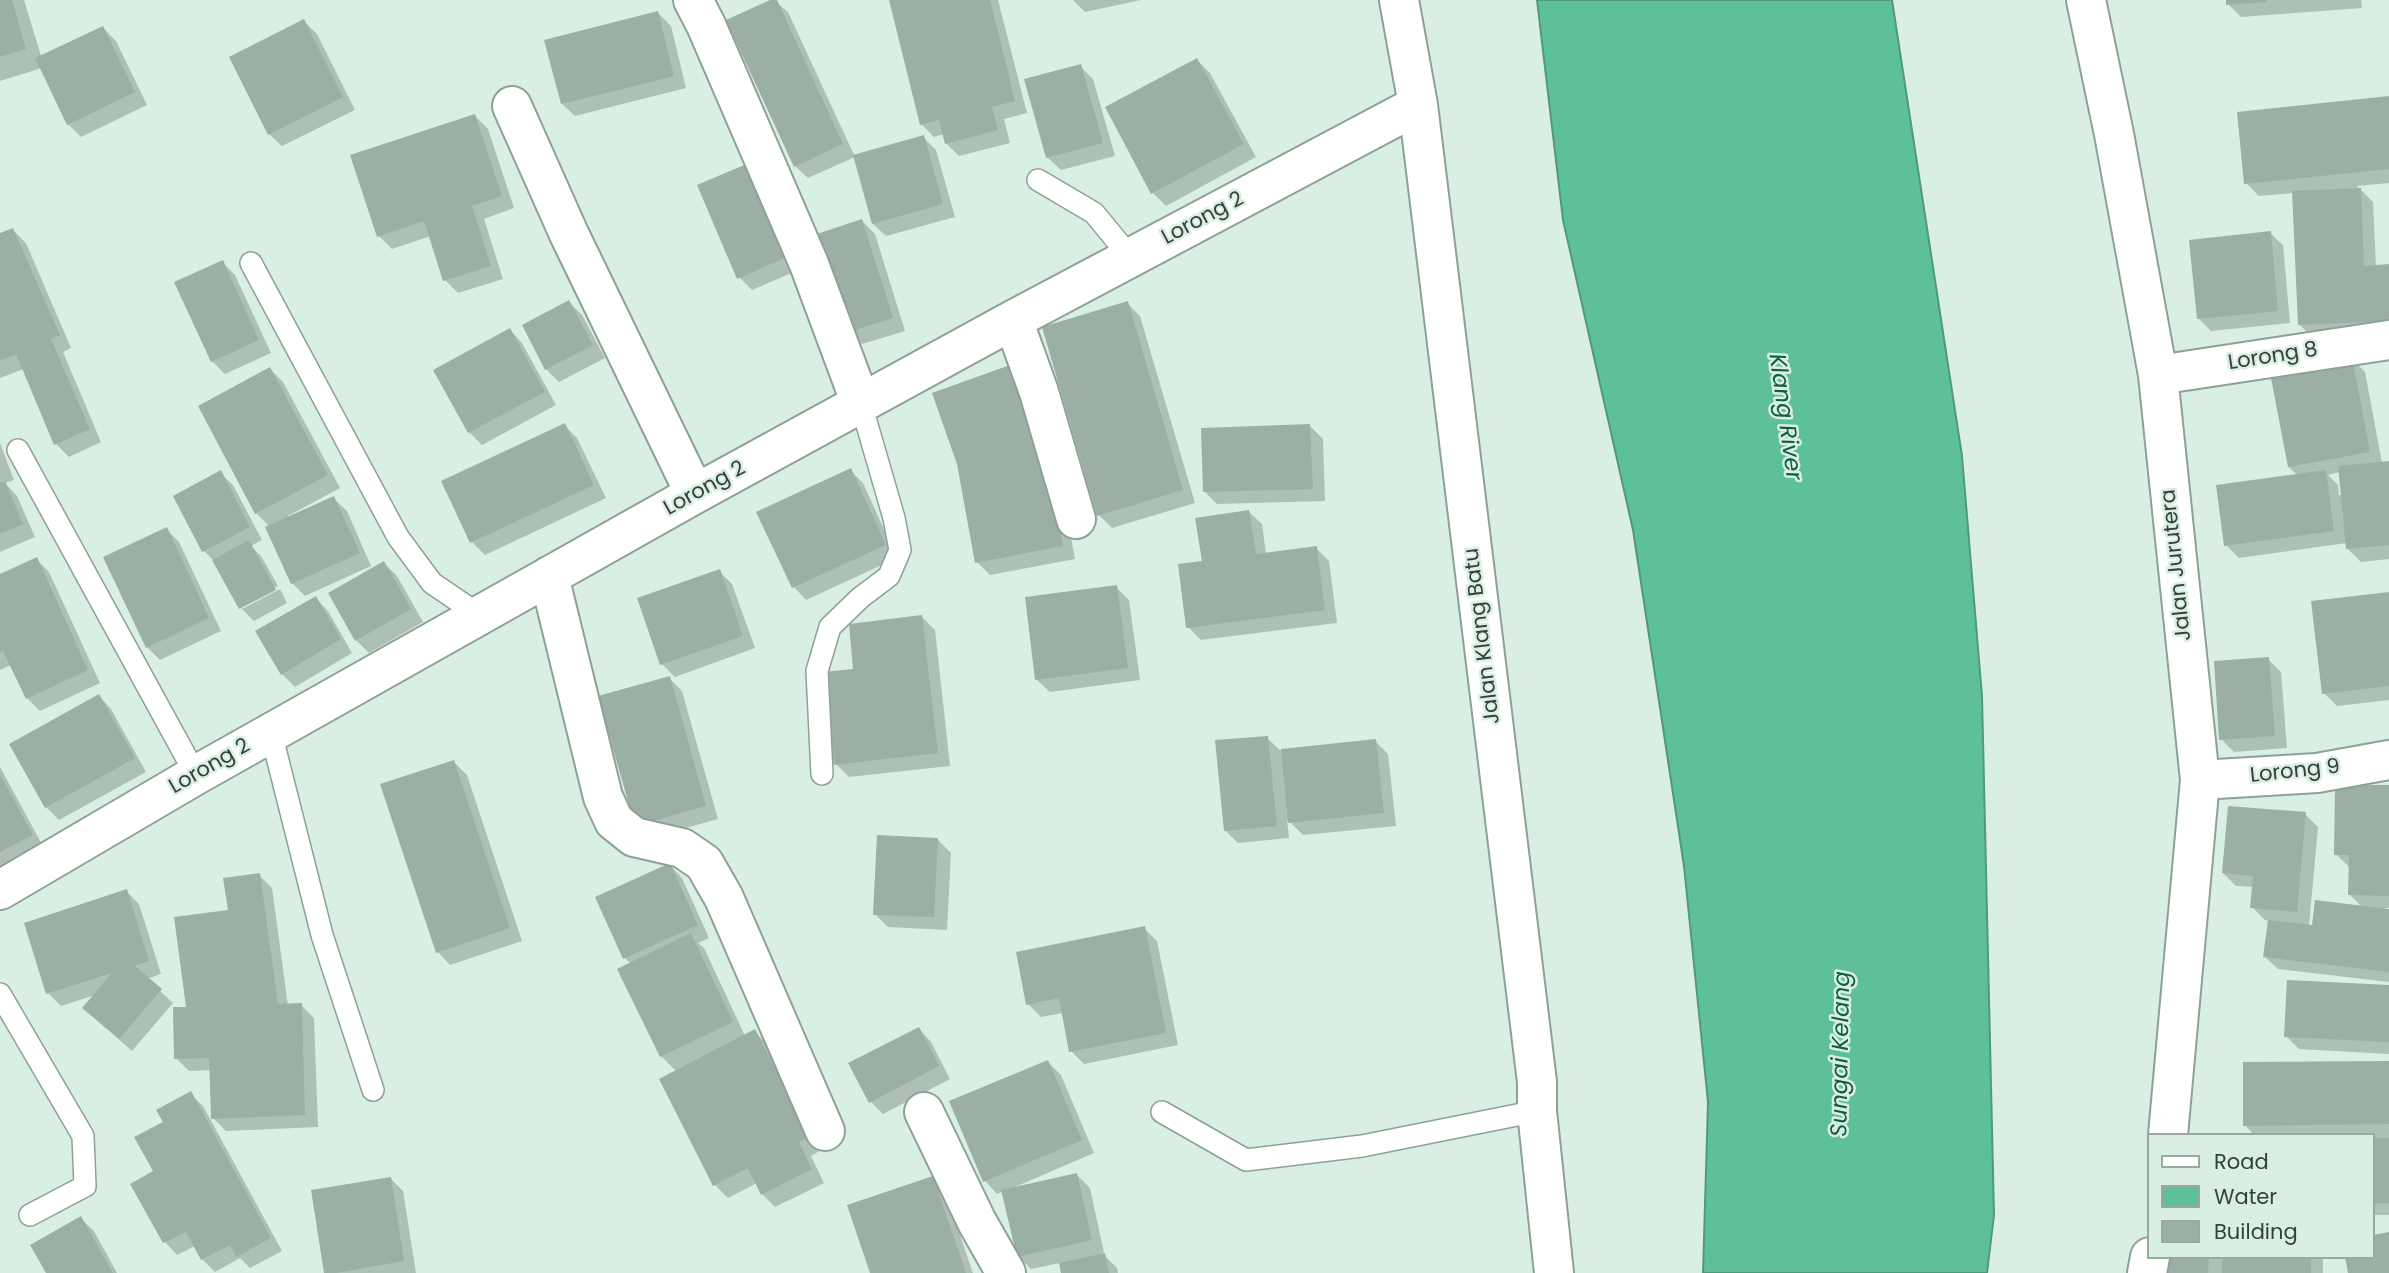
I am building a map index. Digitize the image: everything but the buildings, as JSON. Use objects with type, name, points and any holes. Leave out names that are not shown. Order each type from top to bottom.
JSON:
[{"type":"street","points":[[693,0],[808,264],[861,404]]},
{"type":"street","name":"Jalan Klang Batu","points":[[1399,0],[1418,105],[1535,1068],[1554,1273]]},
{"type":"street","name":"Jalan Jurutera","points":[[2086,0],[2114,134],[2158,375],[2200,780],[2168,1133]]},
{"type":"street","name":"Lorong 2","points":[[0,890],[195,775],[695,494],[1013,320],[1418,105]]},
{"type":"street","points":[[512,106],[569,234],[695,494]]},
{"type":"street","points":[[1013,320],[1039,392],[1076,519]]},
{"type":"street","name":"Lorong 8","points":[[2158,375],[2389,340]]},
{"type":"street","points":[[549,576],[603,797],[614,821],[634,837],[682,848],[704,863],[724,898],[825,1131]]},
{"type":"street","name":"Lorong 9","points":[[2200,780],[2317,773],[2389,760]]},
{"type":"street","points":[[924,1112],[977,1222],[1006,1273]]},
{"type":"lane","points":[[1038,180],[1094,213],[1130,258]]},
{"type":"lane","points":[[251,263],[398,537],[432,583],[479,615]]},
{"type":"lane","points":[[822,774],[817,671],[830,627],[860,598],[889,576],[900,550],[894,518],[861,404]]},
{"type":"lane","points":[[18,450],[195,775]]},
{"type":"lane","points":[[271,733],[322,935],[373,1090]]},
{"type":"lane","points":[[0,994],[83,1136],[85,1185],[30,1215]]},
{"type":"lane","points":[[1162,1111],[1246,1160],[1362,1146],[1537,1111]]},
{"type":"water","points":[[1537,0],[1892,0],[1962,456],[1982,696],[1994,1215],[1987,1273],[1703,1273],[1708,1102],[1684,866],[1633,530],[1563,220]]},
{"type":"water label","name":"Klang River","points":[[1784,417]]},
{"type":"water label","name":"Sungai Kelang","points":[[1842,1054]]}]
